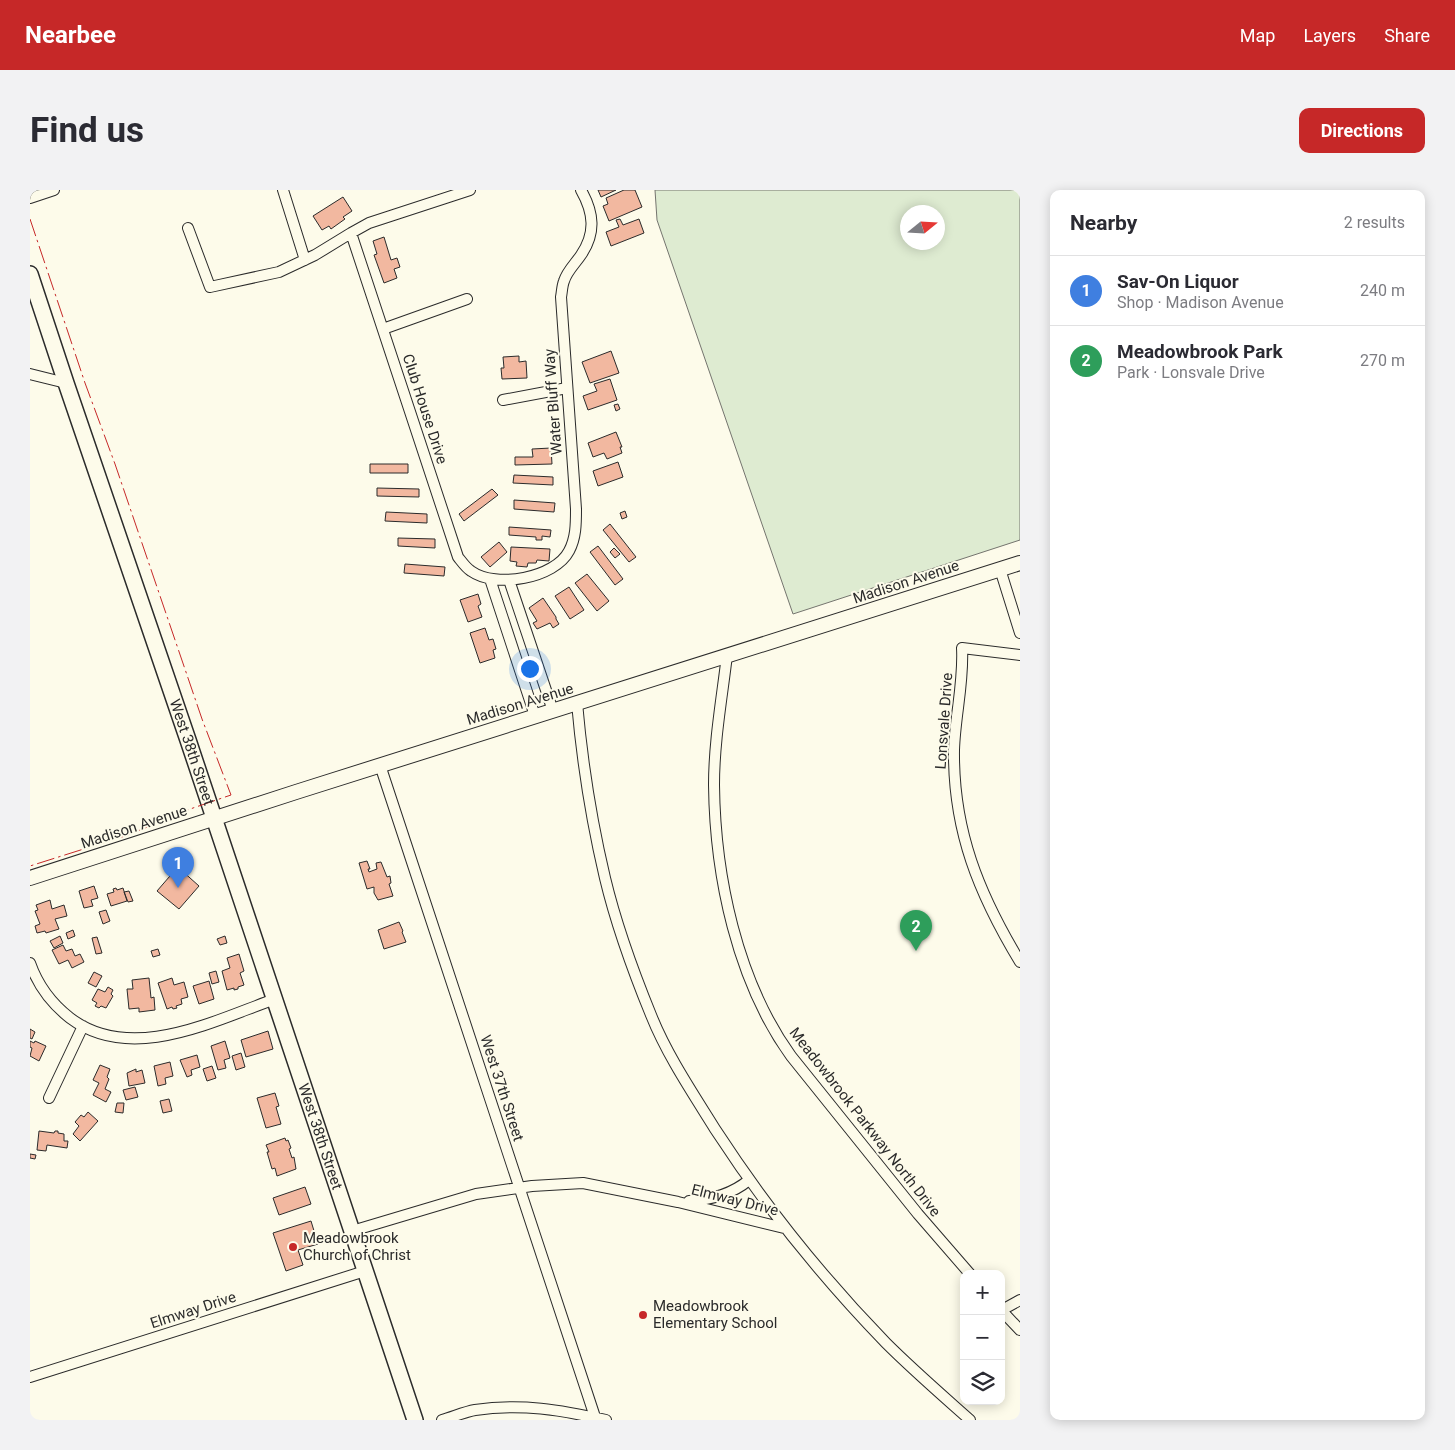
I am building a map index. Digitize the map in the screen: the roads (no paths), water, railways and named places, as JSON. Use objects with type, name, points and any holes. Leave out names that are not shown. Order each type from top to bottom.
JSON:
[{"type":"main road","name":"West 38th Street","points":[[30,274],[365,1271]]},
{"type":"main road","points":[[365,1271],[415,1420]]},
{"type":"street","points":[[30,198],[54,190]]},
{"type":"street","points":[[283,190],[305,260]]},
{"type":"street","points":[[188,228],[210,287],[279,272],[305,260],[351,232],[369,224],[470,190]]},
{"type":"street","name":"Water Bluff Way","points":[[509,580],[549,570],[560,564],[574,540],[576,509],[561,297],[563,282],[589,240],[592,222],[589,204],[581,190]]},
{"type":"street","name":"Club House Drive","points":[[351,232],[458,557],[471,572],[490,579],[509,580]]},
{"type":"street","points":[[383,329],[467,299]]},
{"type":"street","points":[[30,374],[66,383]]},
{"type":"street","points":[[503,400],[567,388]]},
{"type":"street","name":"Madison Avenue","points":[[30,878],[380,765],[1020,563]]},
{"type":"street","points":[[1000,569],[1020,633]]},
{"type":"street","points":[[490,579],[535,716]]},
{"type":"street","points":[[509,580],[553,711]]},
{"type":"street","name":"Lonsvale Drive","points":[[1020,655],[962,648],[963,663],[954,748],[954,770],[959,818],[967,852],[977,880],[1002,933],[1020,962]]},
{"type":"street","name":"Meadowbrook Parkway North Drive","points":[[727,656],[717,738],[714,784],[717,836],[721,871],[730,916],[760,1005],[777,1036],[791,1056],[918,1214],[967,1270]]},
{"type":"street","points":[[577,703],[580,737],[605,879],[626,948],[651,1016],[685,1083],[749,1180],[784,1228],[841,1295],[887,1344],[970,1420]]},
{"type":"street","name":"West 37th Street","points":[[380,765],[519,1188],[599,1419]]},
{"type":"street","points":[[30,963],[44,992],[66,1014],[83,1026],[102,1034],[134,1039],[178,1034],[275,999]]},
{"type":"street","points":[[49,1098],[83,1026]]},
{"type":"street","name":"Elmway Drive","points":[[678,1202],[701,1200],[723,1195],[740,1187],[749,1180]]},
{"type":"street","name":"Elmway Drive","points":[[352,1231],[476,1194],[519,1188],[583,1183],[678,1202],[784,1228]]},
{"type":"street","name":"Elmway Drive","points":[[30,1377],[365,1271]]},
{"type":"street","points":[[1005,1308],[1020,1300]]},
{"type":"street","points":[[1005,1313],[1020,1330]]},
{"type":"street","points":[[442,1420],[473,1410],[506,1407],[556,1409],[599,1419]]},
{"type":"place","name":"Sav-On Liquor","points":[[178,888]]},
{"type":"place","name":"Meadowbrook Park","points":[[916,951]]},
{"type":"place","name":"Meadowbrook Church of Christ","points":[[293,1247]]},
{"type":"place","name":"Meadowbrook Elementary School","points":[[643,1315]]}]
